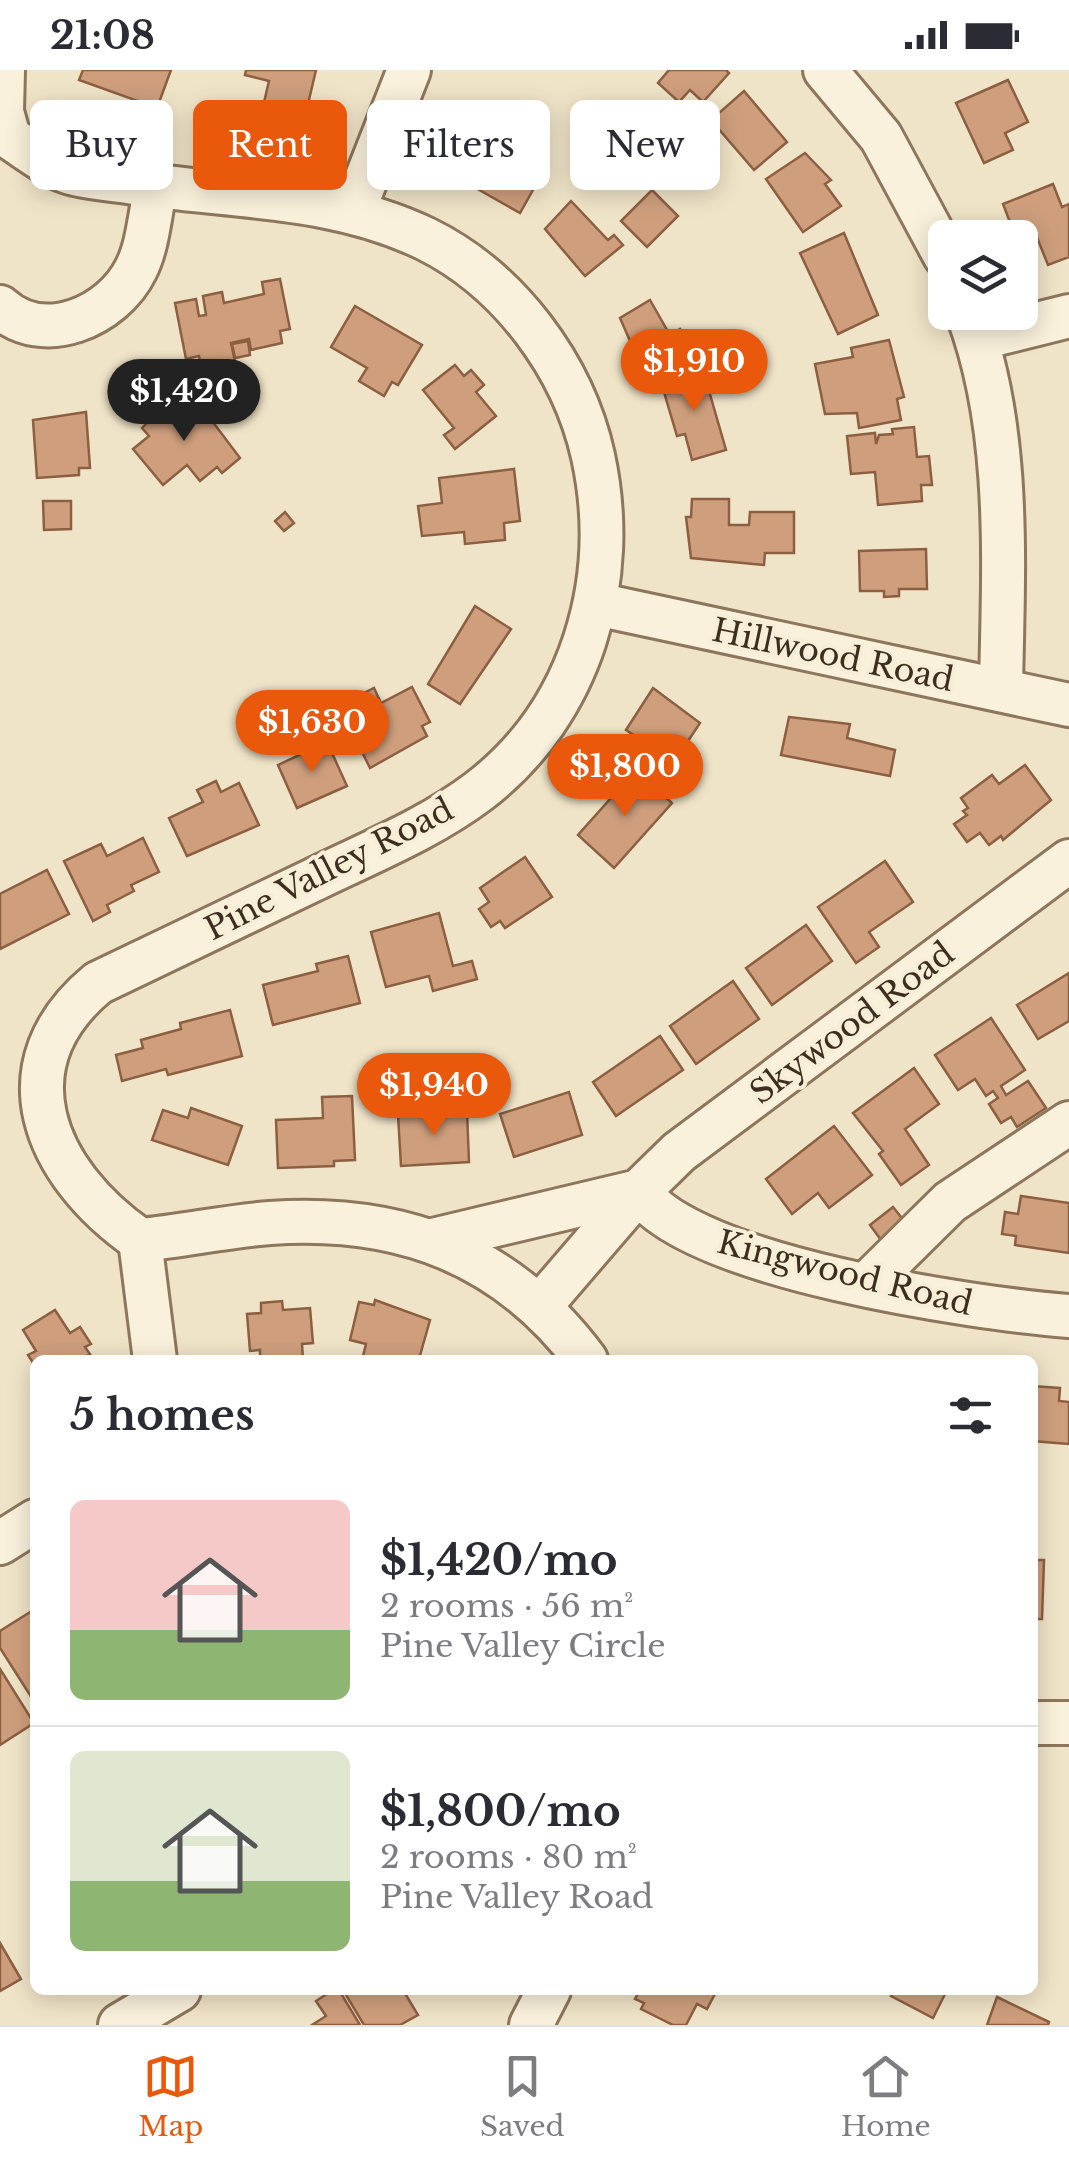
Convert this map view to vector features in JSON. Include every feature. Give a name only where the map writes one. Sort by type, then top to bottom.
[{"type":"street","name":"Pine Valley Road","points":[[3,70],[4,143],[30,155]]},
{"type":"street","points":[[354,210],[409,70]]},
{"type":"street","points":[[825,70],[881,137],[928,224]]},
{"type":"street","name":"Pine Valley Road","points":[[140,1240],[68,1184],[42,1148],[20,1084],[20,1046],[75,996],[425,826],[476,793],[506,767],[557,704],[576,667],[596,604],[603,531],[597,475],[580,414],[546,349],[505,298],[452,254],[354,210],[275,197],[173,188]]},
{"type":"street","points":[[0,307],[44,325],[68,325],[108,304],[138,266],[155,190]]},
{"type":"street","points":[[1038,319],[1069,316]]},
{"type":"street","points":[[973,330],[1002,511],[1001,690]]},
{"type":"street","name":"Hillwood Road","points":[[596,604],[1069,705]]},
{"type":"street","name":"Skywood Road","points":[[541,1306],[639,1190],[679,1152],[1069,861]]},
{"type":"street","points":[[866,1285],[950,1202],[1069,1123]]},
{"type":"street","name":"Skywood Road","points":[[434,1240],[639,1190]]},
{"type":"street","name":"Kingwood Road","points":[[639,1190],[658,1214],[700,1238],[916,1297],[1069,1316]]},
{"type":"street","points":[[153,1355],[140,1240],[270,1223],[333,1222],[434,1240],[495,1272],[541,1306],[582,1355]]},
{"type":"street","points":[[0,1543],[30,1524]]},
{"type":"street","points":[[1038,1723],[1069,1723]]},
{"type":"street","points":[[120,2025],[171,1995]]},
{"type":"street","points":[[532,2025],[547,1995]]},
{"type":"building","points":[[83,70],[171,70],[160,100],[135,100],[79,80]]},
{"type":"building","points":[[246,70],[316,70],[309,100],[265,100],[269,81],[245,75]]},
{"type":"building","points":[[669,70],[729,73],[705,100],[690,90],[677,100],[658,83]]},
{"type":"building","points":[[1008,80],[1028,122],[1005,133],[1013,150],[984,163],[956,103]]},
{"type":"building","points":[[744,91],[787,142],[754,170],[720,130],[720,112]]},
{"type":"building","points":[[805,153],[831,180],[825,184],[841,206],[803,232],[766,179]]},
{"type":"building","points":[[1053,184],[1062,207],[1069,204],[1069,257],[1048,265],[1038,240],[1038,220],[1009,220],[1003,204]]},
{"type":"building","points":[[479,190],[533,190],[520,213]]},
{"type":"building","points":[[652,190],[678,216],[647,247],[621,221]]},
{"type":"building","points":[[571,201],[608,240],[614,235],[623,245],[585,276],[545,229]]},
{"type":"building","points":[[844,233],[878,315],[838,334],[800,253]]},
{"type":"building","points":[[280,279],[290,329],[280,331],[282,343],[251,350],[249,339],[231,343],[236,366],[202,373],[199,356],[186,359],[175,303],[196,299],[199,316],[206,315],[203,296],[222,292],[224,303],[264,294],[262,282]]},
{"type":"building","points":[[650,300],[670,335],[680,329],[691,346],[644,373],[620,318]]},
{"type":"building","points":[[355,306],[422,345],[398,385],[392,382],[384,396],[359,381],[367,368],[331,347]]},
{"type":"building","points":[[889,340],[904,397],[897,399],[901,420],[859,428],[857,413],[825,414],[815,364],[853,357],[851,348]]},
{"type":"building","points":[[248,341],[250,355],[235,358],[232,344]]},
{"type":"building","points":[[455,365],[464,376],[471,370],[484,385],[476,392],[496,416],[455,449],[444,435],[454,428],[423,390]]},
{"type":"building","points":[[703,370],[726,450],[692,460],[685,434],[677,436],[661,382]]},
{"type":"building","points":[[197,401],[240,458],[222,473],[217,467],[200,481],[187,465],[163,485],[133,449],[149,436],[142,428],[162,407],[166,411],[173,405],[181,414]]},
{"type":"building","points":[[86,412],[90,468],[79,468],[79,475],[37,478],[33,420]]},
{"type":"building","points":[[914,427],[917,457],[929,456],[932,485],[921,485],[922,501],[878,505],[875,472],[851,474],[847,436],[875,433],[876,444],[879,435],[893,434],[892,429]]},
{"type":"building","points":[[514,469],[520,521],[504,523],[505,540],[465,544],[464,532],[422,536],[418,506],[442,503],[439,478]]},
{"type":"building","points":[[692,499],[729,499],[729,525],[749,525],[750,512],[794,512],[794,553],[765,553],[764,565],[691,558],[686,517],[691,517]]},
{"type":"building","points":[[43,501],[71,501],[71,529],[44,530]]},
{"type":"building","points":[[285,512],[294,523],[284,531],[275,521]]},
{"type":"building","points":[[926,549],[927,589],[899,589],[899,596],[884,597],[884,591],[860,591],[859,551]]},
{"type":"building","points":[[475,606],[511,629],[460,704],[428,684]]},
{"type":"building","points":[[412,687],[430,722],[422,726],[427,736],[370,768],[353,734],[367,728],[352,699],[374,688],[381,703]]},
{"type":"building","points":[[653,688],[700,723],[674,762],[626,730]]},
{"type":"building","points":[[789,717],[850,724],[847,738],[895,750],[890,776],[781,755]]},
{"type":"building","points":[[327,742],[347,786],[297,808],[278,765]]},
{"type":"building","points":[[1025,765],[1051,800],[1003,840],[1001,836],[989,845],[980,833],[967,842],[954,824],[967,815],[963,811],[968,808],[961,798],[992,775],[999,784]]},
{"type":"building","points":[[636,770],[672,803],[614,868],[578,835]]},
{"type":"building","points":[[216,781],[221,792],[239,783],[259,825],[187,856],[169,818],[203,802],[197,790]]},
{"type":"building","points":[[143,838],[159,872],[131,885],[134,891],[107,905],[110,912],[93,921],[64,861],[101,844],[107,856]]},
{"type":"building","points":[[525,857],[552,897],[505,928],[500,921],[491,927],[479,909],[489,902],[480,888]]},
{"type":"building","points":[[885,861],[913,902],[869,932],[879,947],[856,963],[818,907]]},
{"type":"building","points":[[47,870],[69,914],[0,949],[0,894]]},
{"type":"building","points":[[439,913],[453,966],[472,961],[477,979],[433,991],[429,976],[386,987],[371,932]]},
{"type":"building","points":[[806,925],[832,961],[772,1005],[746,968]]},
{"type":"building","points":[[348,956],[360,1003],[273,1025],[263,985],[318,971],[316,964]]},
{"type":"building","points":[[1069,973],[1069,1021],[1038,1039],[1017,1005]]},
{"type":"building","points":[[733,981],[759,1019],[696,1064],[670,1026]]},
{"type":"building","points":[[230,1010],[242,1056],[168,1075],[166,1069],[122,1081],[116,1055],[143,1048],[141,1040],[181,1029],[180,1023]]},
{"type":"building","points":[[991,1018],[1025,1070],[1001,1086],[1006,1095],[1028,1081],[1046,1108],[1017,1127],[1011,1117],[1001,1123],[989,1104],[998,1098],[993,1091],[986,1096],[975,1079],[958,1090],[935,1055]]},
{"type":"building","points":[[660,1036],[683,1070],[616,1116],[593,1082]]},
{"type":"building","points":[[914,1068],[939,1104],[905,1129],[929,1165],[901,1185],[879,1154],[883,1151],[853,1113]]},
{"type":"building","points":[[569,1092],[582,1135],[514,1157],[500,1114]]},
{"type":"building","points":[[352,1096],[355,1160],[334,1161],[334,1166],[278,1168],[276,1120],[323,1118],[322,1097]]},
{"type":"building","points":[[191,1108],[242,1126],[228,1165],[152,1140],[163,1110],[188,1118]]},
{"type":"building","points":[[467,1111],[469,1162],[401,1166],[398,1115]]},
{"type":"building","points":[[834,1126],[872,1175],[829,1208],[818,1193],[792,1214],[766,1179]]},
{"type":"building","points":[[1021,1196],[1069,1203],[1069,1253],[1015,1245],[1016,1236],[1002,1234],[1005,1212],[1018,1214]]},
{"type":"building","points":[[893,1207],[905,1222],[881,1240],[870,1225]]},
{"type":"building","points":[[375,1300],[430,1320],[420,1355],[363,1355],[366,1344],[350,1340],[359,1302],[374,1305]]},
{"type":"building","points":[[282,1301],[283,1310],[310,1308],[313,1343],[302,1344],[303,1355],[260,1355],[260,1350],[250,1351],[247,1314],[261,1313],[261,1303]]},
{"type":"building","points":[[55,1310],[70,1333],[80,1327],[91,1344],[85,1347],[90,1354],[30,1355],[30,1358],[28,1355],[36,1351],[23,1330]]},
{"type":"building","points":[[1038,1386],[1060,1388],[1059,1401],[1069,1402],[1069,1444],[1038,1441]]},
{"type":"building","points":[[1038,1560],[1044,1560],[1042,1619],[1038,1619]]},
{"type":"building","points":[[30,1612],[30,1695],[0,1648],[0,1631]]},
{"type":"building","points":[[0,1669],[30,1717],[30,1726],[0,1745]]},
{"type":"building","points":[[0,1943],[21,1979],[0,1991]]},
{"type":"building","points":[[325,1995],[342,1995],[360,2025],[312,2025],[326,2016],[316,2001]]},
{"type":"building","points":[[346,1995],[406,1995],[418,2015],[400,2025],[364,2025]]},
{"type":"building","points":[[637,1995],[714,1995],[707,2009],[697,2004],[686,2025],[673,2025],[641,2009],[644,2003],[635,1999]]},
{"type":"building","points":[[892,1995],[944,1995],[933,2018]]},
{"type":"building","points":[[997,1997],[1049,2022],[1048,2025],[987,2025]]}]
